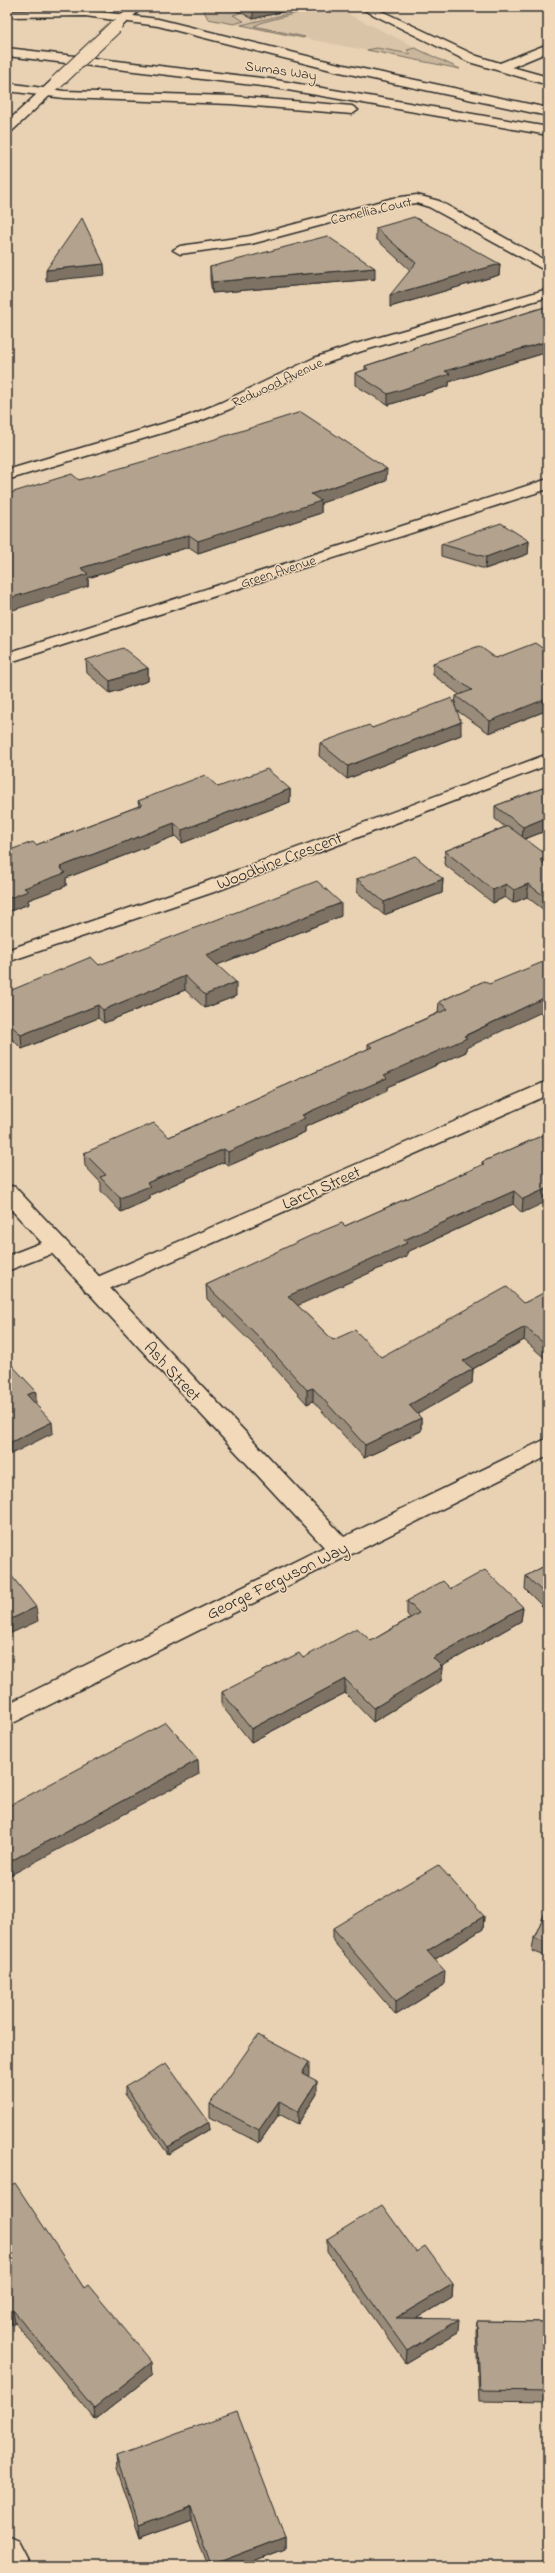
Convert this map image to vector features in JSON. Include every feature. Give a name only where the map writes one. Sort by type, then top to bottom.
[{"type":"main road","points":[[7,129],[137,7]]},
{"type":"main road","points":[[364,7],[451,50],[499,68],[548,81]]},
{"type":"main road","points":[[7,14],[85,14],[158,23],[335,67],[548,112]]},
{"type":"main road","name":"Sumas Way","points":[[7,42],[279,74],[548,119]]},
{"type":"main road","points":[[499,68],[548,48]]},
{"type":"main road","name":"Sumas Way","points":[[7,52],[270,83],[548,131]]},
{"type":"main road","points":[[7,87],[44,95],[81,98],[158,97],[341,108],[430,119],[548,140]]},
{"type":"main road","name":"Camellia Court","points":[[180,250],[251,240],[393,202],[417,199],[434,204],[548,268]]},
{"type":"main road","name":"Redwood Avenue","points":[[7,475],[190,420],[225,406],[319,361],[357,348],[548,293]]},
{"type":"main road","name":"Green Avenue","points":[[7,658],[548,484]]},
{"type":"main road","name":"Woodbine Crescent","points":[[7,956],[210,887],[548,759]]},
{"type":"main road","name":"Larch Street","points":[[94,1287],[548,1087]]},
{"type":"main road","name":"Ash Street","points":[[7,1192],[340,1549]]},
{"type":"main road","points":[[7,1264],[56,1244]]},
{"type":"main road","name":"George Ferguson Way","points":[[7,1716],[548,1446]]},
{"type":"main road","points":[[7,2552],[15,2566]]},
{"type":"shaded area","points":[[202,7],[334,7],[460,69],[208,19]]},
{"type":"shaded area","points":[[202,7],[228,7],[240,13],[233,15],[244,21],[234,24],[208,19]]},
{"type":"shaded area","points":[[320,7],[263,22],[254,26],[305,37],[303,38],[241,25]]},
{"type":"shaded area","points":[[377,48],[411,54],[407,50],[415,48],[460,69],[367,50]]},
{"type":"building","points":[[248,7],[263,7],[253,10]]},
{"type":"building","points":[[414,217],[500,264],[390,295],[416,263],[376,228]]},
{"type":"building","points":[[82,218],[104,264],[46,270]]},
{"type":"building","points":[[327,236],[375,268],[212,282],[210,267]]},
{"type":"building","points":[[548,306],[548,341],[445,371],[450,374],[388,394],[355,373],[368,369],[365,366],[415,350],[413,348]]},
{"type":"building","points":[[301,412],[387,469],[311,494],[321,501],[198,541],[189,535],[81,568],[88,574],[7,599],[7,494],[72,474],[79,480],[152,459]]},
{"type":"building","points":[[501,523],[529,541],[486,557],[441,544]]},
{"type":"building","points":[[535,643],[548,652],[548,691],[545,692],[548,695],[548,698],[490,721],[456,696],[472,690],[433,663],[479,646],[496,658]]},
{"type":"building","points":[[123,648],[148,668],[110,681],[86,660]]},
{"type":"building","points":[[452,698],[461,722],[348,766],[320,743],[369,725],[372,728]]},
{"type":"building","points":[[267,769],[290,789],[182,830],[174,823],[60,867],[65,873],[24,888],[28,891],[7,899],[7,851],[33,842],[36,845],[142,805],[138,801],[205,775],[218,787]]},
{"type":"building","points":[[548,786],[548,817],[523,827],[495,806]]},
{"type":"building","points":[[508,826],[548,856],[540,860],[548,867],[548,899],[528,884],[514,890],[506,884],[493,890],[445,851]]},
{"type":"building","points":[[415,856],[443,879],[384,902],[357,879]]},
{"type":"building","points":[[317,881],[341,903],[206,955],[236,982],[205,995],[185,976],[103,1010],[98,1005],[21,1035],[7,1021],[7,992],[91,957],[99,965]]},
{"type":"building","points":[[548,960],[548,996],[464,1036],[467,1038],[384,1075],[387,1078],[302,1115],[305,1118],[228,1152],[224,1149],[147,1183],[150,1186],[120,1198],[100,1177],[106,1175],[84,1153],[154,1123],[169,1137],[372,1047],[368,1044],[448,1009],[439,1002],[484,981],[489,984]]},
{"type":"building","points":[[548,1133],[548,1188],[523,1199],[514,1191],[404,1240],[407,1243],[288,1296],[333,1340],[355,1330],[381,1357],[507,1287],[524,1303],[547,1291],[548,1292],[548,1347],[525,1327],[463,1361],[473,1369],[409,1405],[421,1418],[365,1445],[313,1388],[307,1390],[257,1335],[206,1285],[310,1236],[342,1223],[345,1226],[484,1164],[482,1162]]},
{"type":"building","points":[[7,1360],[36,1391],[27,1395],[52,1422],[7,1444]]},
{"type":"building","points":[[548,1564],[548,1597],[526,1576]]},
{"type":"building","points":[[7,1570],[36,1607],[7,1621]]},
{"type":"building","points":[[485,1570],[523,1607],[433,1658],[442,1667],[374,1708],[345,1679],[251,1729],[222,1692],[299,1653],[303,1658],[357,1628],[371,1641],[419,1613],[407,1601],[443,1581],[451,1589]]},
{"type":"building","points":[[166,1722],[198,1760],[7,1863],[7,1807]]},
{"type":"building","points":[[438,1865],[484,1916],[427,1951],[445,1971],[396,2001],[333,1928]]},
{"type":"building","points":[[548,1906],[548,1943],[534,1938]]},
{"type":"building","points":[[258,2035],[309,2062],[302,2073],[317,2081],[298,2111],[279,2101],[259,2130],[210,2104]]},
{"type":"building","points":[[166,2063],[209,2122],[168,2147],[125,2087]]},
{"type":"building","points":[[15,2183],[84,2288],[88,2285],[152,2362],[94,2408],[13,2310],[10,2312],[7,2307],[7,2187]]},
{"type":"building","points":[[382,2205],[416,2252],[425,2246],[453,2284],[396,2318],[459,2319],[407,2351],[327,2239]]},
{"type":"building","points":[[477,2321],[548,2322],[548,2391],[480,2390]]},
{"type":"building","points":[[237,2412],[285,2537],[211,2565],[191,2507],[139,2526],[116,2456]]},
{"type":"building","points":[[548,2557],[548,2566],[536,2566]]},
{"type":"building","points":[[404,2560],[408,2566],[395,2566]]}]
